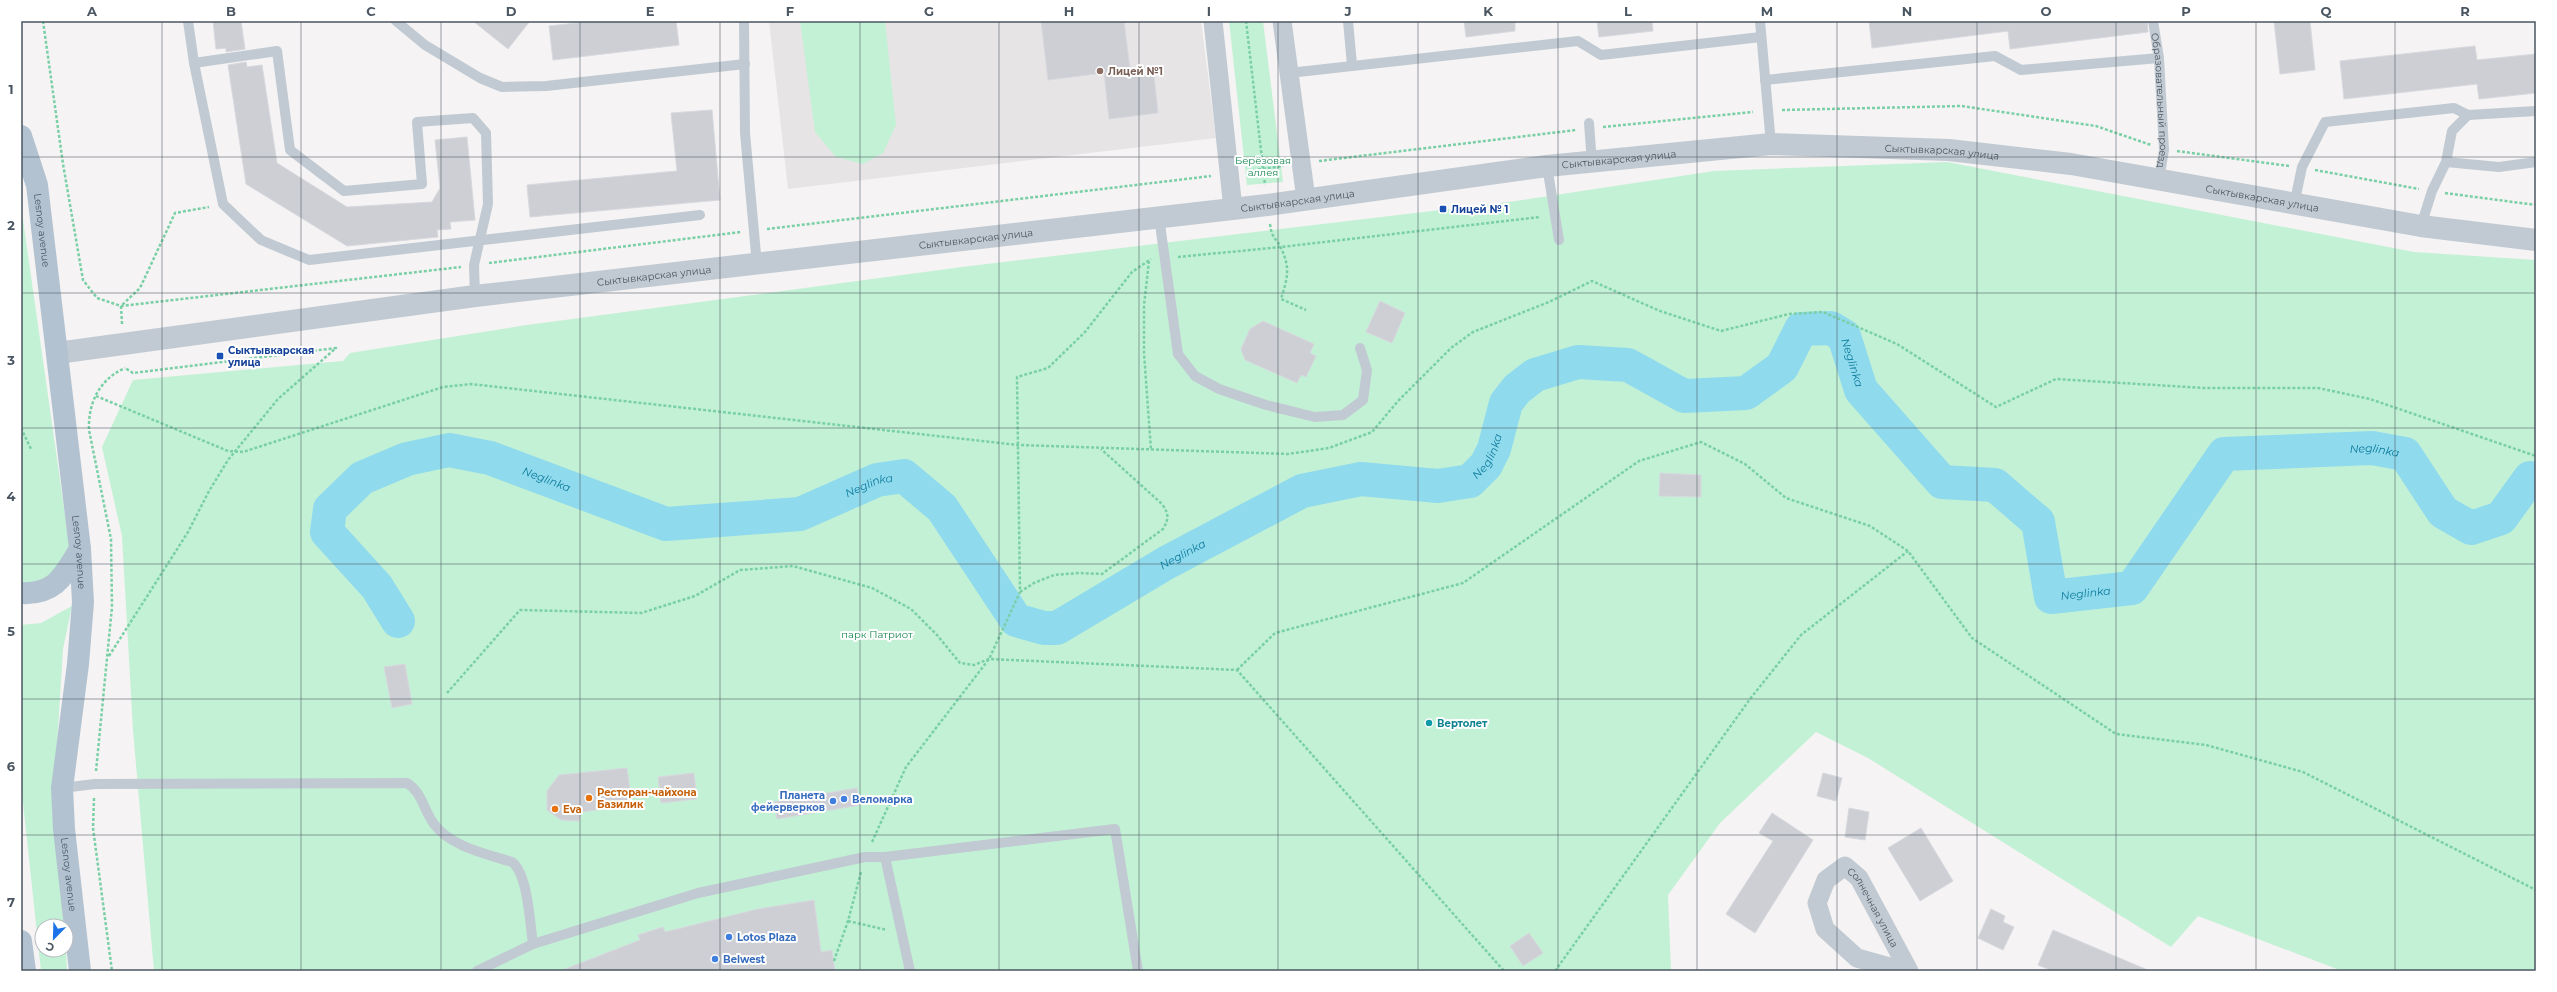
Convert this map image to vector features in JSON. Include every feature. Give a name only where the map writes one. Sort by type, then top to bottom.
[{"type":"main road","name":"Lesnoy avenue","points":[[21,136],[37,185],[80,549],[83,602],[78,664],[62,788],[64,836],[80,971]]},
{"type":"main road","points":[[21,593],[33,594],[50,589],[62,578],[80,549]]},
{"type":"main road","points":[[21,941],[25,971]]},
{"type":"street","points":[[1213,21],[1233,208]]},
{"type":"street","points":[[1282,21],[1306,199]]},
{"type":"street","name":"Сыктывкарская улица","points":[[57,353],[475,296],[757,265],[1267,205],[1547,166],[1771,144],[1949,150],[2071,164],[2294,205],[2421,226],[2536,240]]},
{"type":"street","name":"Солнечная улица","points":[[1904,971],[1857,958],[1825,929],[1817,903],[1826,880],[1845,866],[1859,878],[1909,971]]},
{"type":"lane","points":[[188,21],[194,63],[223,204],[261,240],[309,260],[479,242],[700,215]]},
{"type":"lane","points":[[396,21],[425,45],[480,78],[502,86],[546,86],[745,64]]},
{"type":"lane","points":[[744,21],[744,133],[757,265]]},
{"type":"lane","points":[[1348,21],[1352,65]]},
{"type":"lane","points":[[1760,21],[1771,144]]},
{"type":"lane","name":"Образовательный проезд","points":[[2153,21],[2159,58],[2164,150],[2159,180]]},
{"type":"lane","points":[[1289,73],[1578,41],[1601,55],[1761,37]]},
{"type":"lane","points":[[194,63],[277,51],[290,150],[344,190],[422,184],[417,122],[473,118],[486,133],[488,204],[474,265],[475,296]]},
{"type":"lane","points":[[1765,80],[1995,56],[2021,70],[2159,58]]},
{"type":"lane","points":[[2294,205],[2302,167],[2325,122],[2454,108],[2468,115],[2536,111]]},
{"type":"lane","points":[[2421,226],[2432,191],[2446,162],[2452,131],[2468,115]]},
{"type":"lane","points":[[1589,123],[1591,150]]},
{"type":"lane","points":[[2446,162],[2499,167],[2536,162]]},
{"type":"lane","points":[[1547,166],[1559,240]]},
{"type":"lane","points":[[1159,217],[1178,354],[1194,376],[1220,389],[1266,405],[1315,417],[1343,415],[1363,400],[1367,370],[1360,348]]},
{"type":"lane","points":[[62,788],[94,784],[407,783],[417,791],[426,812],[440,830],[473,850],[512,862],[517,866],[522,876],[533,944]]},
{"type":"lane","points":[[477,971],[533,944],[698,893],[865,857],[886,857],[1115,829],[1138,971]]},
{"type":"lane","points":[[886,857],[910,971]]},
{"type":"path","points":[[43,21],[63,164],[83,280]]},
{"type":"path","points":[[1246,21],[1271,236],[1281,247],[1289,273],[1281,299],[1306,310]]},
{"type":"path","points":[[121,306],[140,288],[176,214],[223,204]]},
{"type":"path","points":[[834,961],[848,921],[865,857],[906,767],[989,659],[1020,592],[1017,377],[1048,368],[1085,332],[1132,272],[1150,259],[1281,247],[1555,215]]},
{"type":"path","points":[[1150,259],[1144,305],[1144,353],[1151,450]]},
{"type":"path","points":[[96,396],[228,451],[243,452],[287,439],[443,387],[471,384],[1018,445],[1288,454],[1329,448],[1372,432],[1398,401],[1451,348],[1473,332],[1549,302],[1592,281],[1660,311],[1721,331],[1789,314],[1823,312],[1897,344],[1996,407],[2056,379],[2204,388],[2318,388],[2370,399],[2536,456]]},
{"type":"path","points":[[109,656],[188,532],[208,492],[235,451],[278,399],[336,348],[133,373],[125,368],[111,374],[100,387],[88,416],[89,430],[111,539],[112,607],[109,656],[94,784],[93,828],[112,971]]},
{"type":"path","points":[[21,428],[31,449]]},
{"type":"path","points":[[1237,670],[1275,633],[1463,583],[1639,461],[1701,442],[1745,464],[1786,498],[1870,526],[1908,551],[1972,638],[2116,734],[2206,745],[2303,772],[2536,890]]},
{"type":"path","points":[[1020,592],[1034,583],[1054,575],[1102,574],[1163,529],[1168,522],[1168,512],[1162,504],[1101,448]]},
{"type":"path","points":[[1555,971],[1750,699],[1801,635],[1908,551]]},
{"type":"path","points":[[447,693],[520,610],[641,613],[695,596],[740,570],[793,566],[872,588],[911,609],[960,663],[974,665],[989,659],[1237,670],[1504,971]]},
{"type":"shaded area","points":[[769,21],[1201,21],[1216,138],[788,189]]},
{"type":"green space","points":[[800,21],[885,21],[896,125],[883,153],[863,164],[836,157],[815,132]]},
{"type":"green space","name":"Берёзовая аллея","points":[[1229,21],[1263,21],[1283,182],[1247,185]]},
{"type":"green space","name":"парк Патриот","points":[[1947,162],[2414,252],[2536,260],[2536,971],[2342,971],[2198,916],[2171,947],[1868,758],[1816,732],[1720,823],[1668,895],[1671,971],[154,971],[133,730],[122,536],[102,447],[133,380],[343,361],[350,353],[527,325],[962,267],[1516,201],[1714,171]]},
{"type":"green space","points":[[21,206],[70,550],[55,580],[21,586]]},
{"type":"green space","points":[[72,606],[63,649],[54,794],[63,918],[35,918],[21,784],[21,625],[41,623]]},
{"type":"green space","points":[[40,958],[66,958],[67,971],[41,971]]},
{"type":"building","points":[[213,21],[241,21],[245,49],[226,52],[226,48],[216,49]]},
{"type":"building","points":[[473,21],[530,21],[508,49]]},
{"type":"building","points":[[595,21],[676,21],[679,45],[553,60],[549,26]]},
{"type":"building","name":"Лицей №1","points":[[1041,21],[1124,21],[1130,69],[1153,66],[1158,113],[1109,119],[1104,73],[1048,80]]},
{"type":"building","points":[[1464,21],[1515,21],[1515,31],[1466,37]]},
{"type":"building","points":[[1597,21],[1652,21],[1653,31],[1599,37]]},
{"type":"building","points":[[1869,21],[2147,21],[2148,32],[2010,49],[2008,31],[1872,48]]},
{"type":"building","points":[[2274,21],[2310,21],[2315,70],[2280,74]]},
{"type":"building","points":[[2475,46],[2477,60],[2536,54],[2536,93],[2479,99],[2477,84],[2344,99],[2340,61]]},
{"type":"building","points":[[246,62],[247,67],[262,65],[277,163],[347,207],[432,202],[440,188],[435,140],[467,137],[475,220],[450,222],[451,229],[437,230],[438,237],[347,246],[246,184],[228,65]]},
{"type":"building","points":[[712,110],[720,200],[530,217],[527,185],[677,171],[671,113]]},
{"type":"building","points":[[1380,301],[1405,313],[1392,343],[1366,332]]},
{"type":"building","points":[[1263,321],[1314,344],[1310,353],[1316,356],[1306,377],[1301,375],[1297,383],[1245,360],[1241,349],[1250,329]]},
{"type":"building","points":[[1660,473],[1701,475],[1701,497],[1659,496]]},
{"type":"building","points":[[405,664],[412,704],[392,708],[384,667]]},
{"type":"building","name":"Ресторан-чайхона Базилик","points":[[627,768],[632,805],[582,812],[579,821],[561,820],[547,810],[547,791],[559,775]]},
{"type":"building","points":[[694,773],[697,799],[661,803],[658,777]]},
{"type":"building","points":[[1823,773],[1842,778],[1836,801],[1817,796]]},
{"type":"building","points":[[857,788],[860,805],[777,819],[774,802]]},
{"type":"building","points":[[1849,808],[1869,812],[1865,840],[1845,837]]},
{"type":"building","points":[[1772,813],[1813,840],[1755,933],[1726,914],[1773,841],[1759,833]]},
{"type":"building","points":[[1921,828],[1953,881],[1920,901],[1888,848]]},
{"type":"building","name":"Lotos Plaza","points":[[814,900],[821,952],[832,950],[835,971],[560,971],[640,940],[638,935],[663,927],[665,932],[758,909]]},
{"type":"building","points":[[1991,909],[2005,916],[2003,922],[2014,927],[2003,950],[1978,938]]},
{"type":"building","points":[[2053,930],[2150,971],[2053,971],[2038,965]]},
{"type":"building","points":[[1529,933],[1543,953],[1523,966],[1510,946]]},
{"type":"waterway","name":"Neglinka","points":[[398,621],[377,587],[327,532],[330,509],[362,478],[407,459],[449,450],[490,458],[666,524],[800,514],[877,480],[904,476],[942,508],[1016,620],[1044,628],[1057,628],[1166,563],[1302,491],[1361,479],[1438,486],[1470,481],[1486,465],[1494,449],[1506,403],[1517,389],[1535,375],[1578,362],[1628,365],[1684,396],[1746,393],[1782,367],[1801,329],[1831,328],[1844,336],[1861,390],[1942,482],[1995,485],[2038,522],[2051,597],[2132,588],[2224,454],[2372,448],[2405,454],[2443,512],[2471,528],[2501,518],[2530,478],[2536,480]]},
{"type":"place","name":"Лицей №1","points":[[1100,71]]},
{"type":"place","name":"Лицей № 1","points":[[1443,209]]},
{"type":"place","name":"Сыктывкарская улица","points":[[220,356]]},
{"type":"place","name":"Вертолет","points":[[1429,723]]},
{"type":"place","name":"Ресторан-чайхона Базилик","points":[[589,798]]},
{"type":"place","name":"Веломарка","points":[[844,799]]},
{"type":"place","name":"Планета фейерверков","points":[[833,801]]},
{"type":"place","name":"Eva","points":[[555,809]]},
{"type":"place","name":"Lotos Plaza","points":[[729,937]]},
{"type":"place","name":"Belwest","points":[[715,959]]}]
